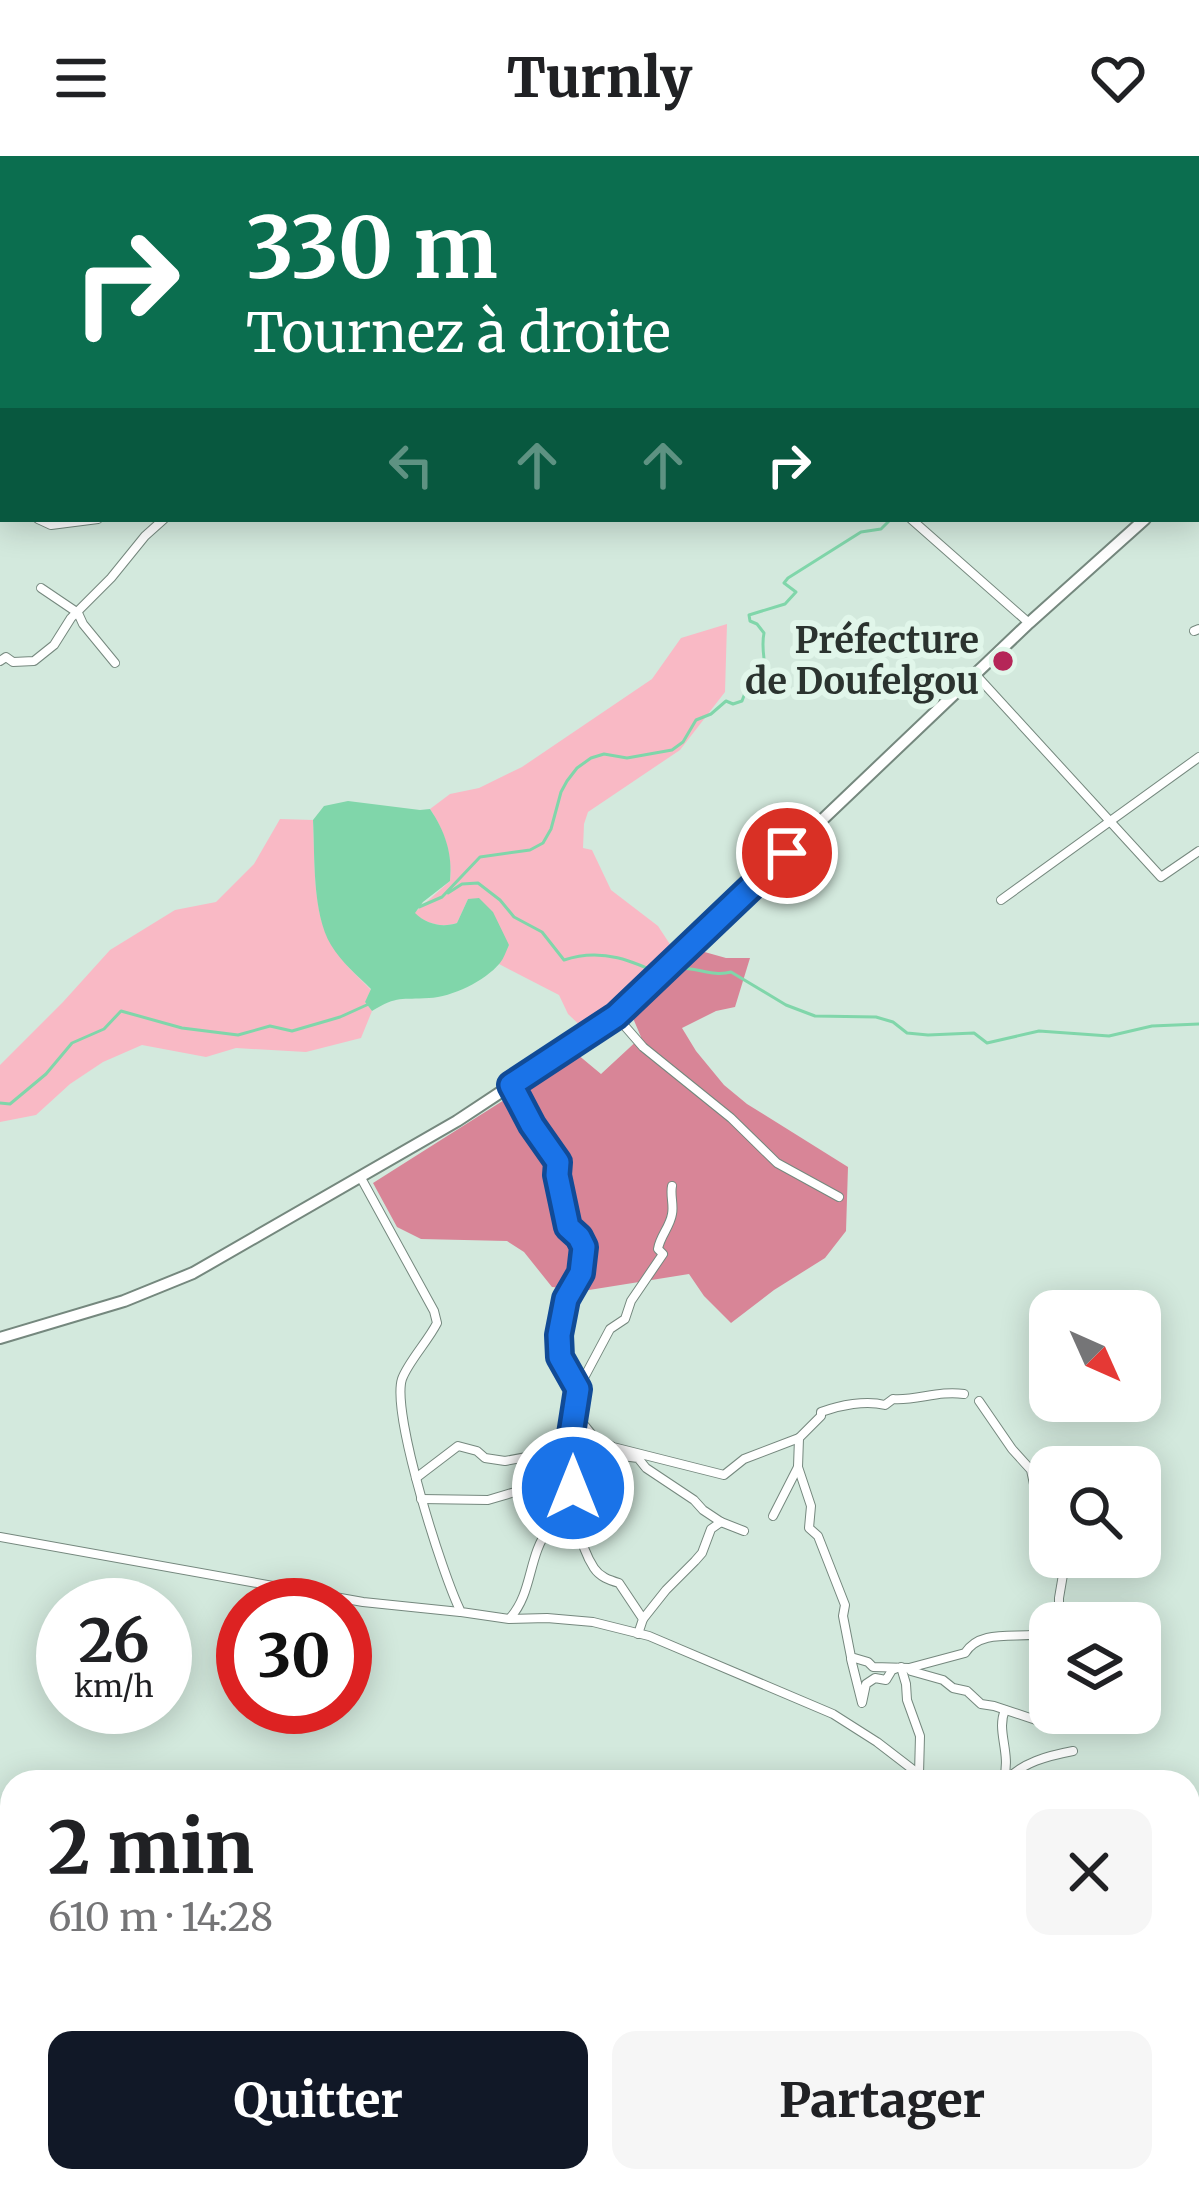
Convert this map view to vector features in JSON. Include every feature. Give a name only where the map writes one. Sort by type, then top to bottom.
[{"type":"main road","points":[[0,1338],[124,1301],[194,1273],[457,1121],[616,1016],[1141,522]]},
{"type":"street","points":[[44,522],[74,522]]},
{"type":"street","points":[[0,661],[6,657],[14,662],[34,661],[54,646],[71,618],[161,522]]},
{"type":"street","points":[[914,522],[1029,623]]},
{"type":"street","points":[[41,588],[78,613],[115,663]]},
{"type":"street","points":[[976,674],[1161,877],[1199,851]]},
{"type":"street","points":[[1001,899],[1199,757]]},
{"type":"street","points":[[616,1016],[644,1047],[731,1118],[777,1163],[839,1198]]},
{"type":"street","points":[[511,1085],[558,1162],[568,1227],[584,1247],[581,1273],[566,1299],[559,1335],[560,1357],[578,1389]]},
{"type":"street","points":[[361,1178],[434,1310],[436,1323],[402,1378],[400,1398],[421,1499],[461,1612]]},
{"type":"street","points":[[509,1619],[568,1490],[578,1389],[610,1329],[625,1319],[631,1301],[663,1254],[658,1249],[673,1211],[671,1186]]},
{"type":"street","points":[[576,1415],[593,1436],[613,1447],[724,1475],[744,1459],[799,1438],[821,1412],[837,1406],[871,1401],[885,1405],[893,1399],[924,1394],[964,1394]]},
{"type":"street","points":[[979,1401],[1029,1468]]},
{"type":"street","points":[[593,1436],[602,1466]]},
{"type":"street","points":[[799,1438],[798,1467],[812,1505],[809,1528],[818,1536],[845,1605],[843,1616],[862,1703],[866,1684],[874,1678],[886,1680],[892,1670],[965,1653],[980,1640],[1029,1637]]},
{"type":"street","points":[[416,1478],[458,1446],[505,1461],[543,1454],[556,1457]]},
{"type":"street","points":[[515,1492],[550,1460],[570,1450],[638,1459],[722,1522],[744,1531]]},
{"type":"street","points":[[421,1499],[488,1500],[515,1492],[568,1490],[591,1484],[611,1455]]},
{"type":"street","points":[[773,1516],[798,1467]]},
{"type":"street","points":[[568,1490],[592,1566],[603,1578],[619,1582],[643,1619]]},
{"type":"street","points":[[550,1528],[594,1492]]},
{"type":"street","points":[[638,1634],[665,1590],[702,1552],[711,1528],[722,1522]]},
{"type":"street","points":[[0,1537],[364,1602],[509,1619],[593,1622],[638,1634],[833,1714],[914,1770]]},
{"type":"street","points":[[851,1657],[873,1667],[905,1667],[967,1691],[981,1704],[1029,1718]]},
{"type":"street","points":[[905,1667],[907,1700],[920,1736],[919,1770]]},
{"type":"street","points":[[1005,1710],[1001,1718],[1007,1770]]},
{"type":"street","points":[[1017,1770],[1041,1757],[1073,1751]]},
{"type":"shaded area","points":[[727,624],[725,692],[680,750],[588,812],[583,848],[592,850],[611,890],[658,926],[677,955],[587,1032],[568,1014],[559,995],[499,964],[509,945],[468,899],[457,923],[434,924],[414,913],[450,881],[446,843],[430,809],[450,794],[479,788],[522,767],[652,679],[681,638]]},
{"type":"shaded area","points":[[348,801],[430,809],[447,843],[450,881],[415,913],[434,924],[457,923],[468,899],[479,898],[493,912],[509,945],[494,970],[448,995],[394,1000],[372,1011],[365,1002],[371,989],[331,945],[317,901],[313,820],[324,806]]},
{"type":"shaded area","points":[[280,819],[313,820],[321,918],[340,958],[371,990],[365,1002],[372,1011],[361,1038],[306,1052],[236,1048],[206,1057],[142,1045],[103,1062],[36,1115],[0,1122],[0,1065],[110,950],[175,910],[216,902],[254,864]]},
{"type":"shaded area","points":[[701,951],[750,958],[735,1007],[682,1028],[696,1051],[747,1104],[848,1167],[846,1231],[825,1258],[731,1323],[689,1274],[589,1290],[552,1287],[524,1252],[507,1241],[421,1239],[397,1227],[373,1183],[577,1054],[601,1074],[641,1037],[630,1011]]},
{"type":"waterway","points":[[419,907],[442,897],[480,857],[530,850],[543,843],[567,781],[591,758],[672,750],[696,720],[726,701],[742,701],[761,682],[765,669],[764,633],[749,615],[785,604],[796,592],[784,583],[788,578],[861,532],[881,529],[888,522]]},
{"type":"waterway","points":[[448,893],[462,884],[478,883],[514,917],[542,932],[564,960],[605,956],[668,978],[677,968],[731,972],[786,1005],[815,1016],[876,1017],[907,1033],[974,1033],[987,1043],[1039,1031],[1109,1036],[1152,1026],[1199,1024]]},
{"type":"waterway","points":[[0,1103],[10,1104],[46,1074],[72,1043],[104,1029],[121,1011],[182,1028],[238,1035],[270,1026],[292,1031],[371,1003]]},
{"type":"place","name":"Préfecture de Doufelgou","points":[[1003,661]]},
{"type":"route","points":[[573,1488],[569,1447],[578,1389],[560,1357],[559,1335],[566,1299],[581,1273],[584,1247],[568,1227],[558,1162],[511,1085],[616,1016],[787,853]]}]
